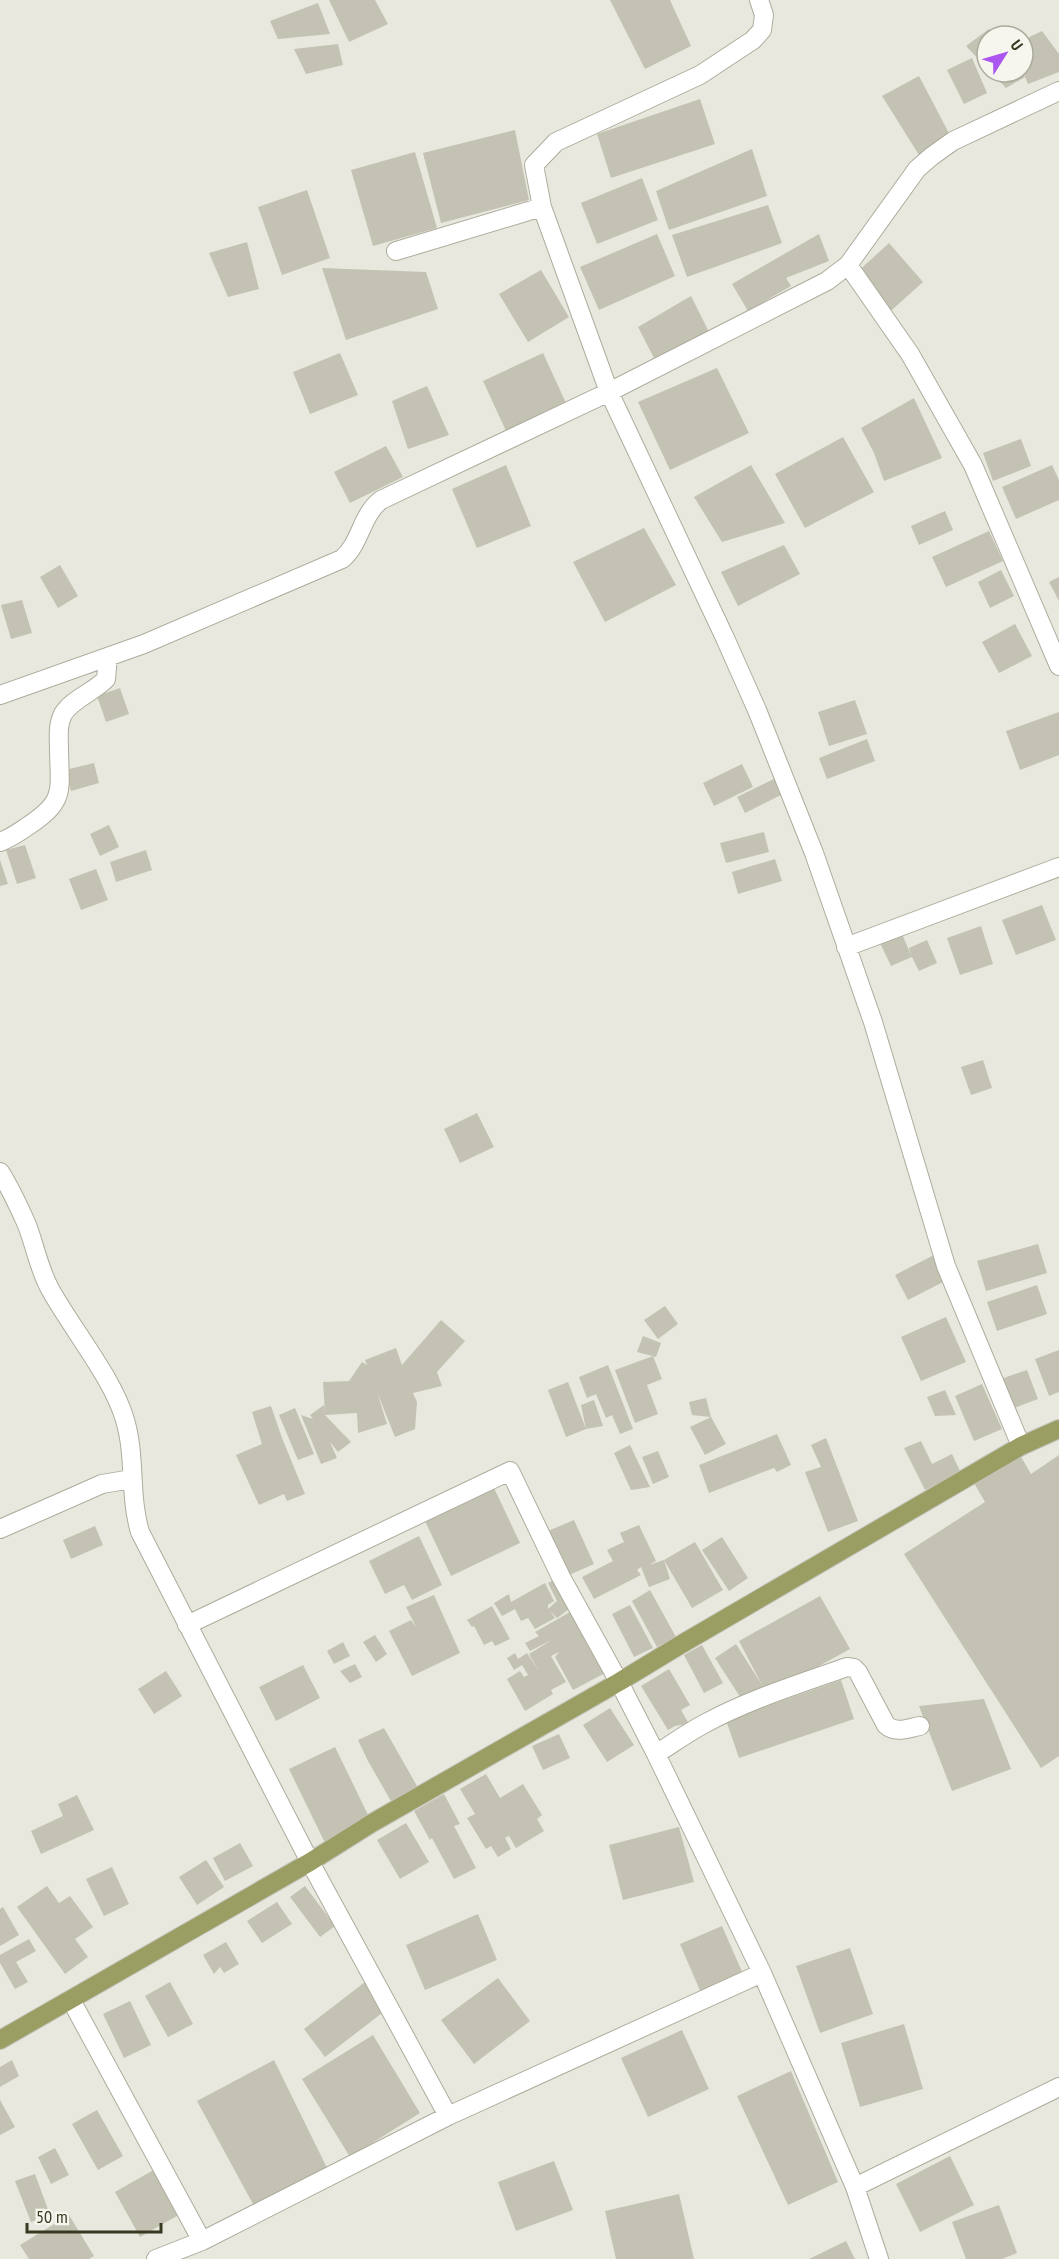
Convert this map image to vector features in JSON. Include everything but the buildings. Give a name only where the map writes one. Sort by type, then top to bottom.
[{"type":"main road","points":[[2,2035],[71,2000],[310,1862],[372,1823],[620,1682],[1021,1446],[1059,1429]]},
{"type":"street","points":[[759,0],[764,15],[762,30],[753,40],[700,75],[556,142],[534,165],[542,207],[609,392],[757,710],[814,854],[873,1022],[946,1266],[1021,1446]]},
{"type":"street","points":[[0,695],[144,644],[342,559],[354,547],[368,513],[381,500],[609,392],[827,281],[848,265],[917,169],[932,156],[953,141],[1059,91]]},
{"type":"street","points":[[396,251],[542,207]]},
{"type":"street","points":[[848,265],[910,354],[973,465],[1059,666]]},
{"type":"street","points":[[0,842],[12,837],[52,809],[60,786],[58,728],[71,705],[96,689],[106,679],[108,657]]},
{"type":"street","points":[[846,946],[1059,867]]},
{"type":"street","points":[[0,1172],[27,1226],[49,1288],[115,1394],[125,1418],[130,1439],[134,1513],[140,1532],[310,1862],[448,2116]]},
{"type":"street","points":[[187,1625],[510,1471],[561,1577],[620,1682],[762,1973],[855,2187],[879,2259]]},
{"type":"street","points":[[0,1529],[102,1484],[132,1479]]},
{"type":"street","points":[[656,1754],[705,1724],[738,1708],[847,1667],[854,1668],[858,1672],[890,1729],[895,1731],[920,1726]]},
{"type":"street","points":[[156,2259],[202,2241],[448,2116],[762,1973]]},
{"type":"street","points":[[71,2000],[202,2241]]},
{"type":"street","points":[[855,2187],[1059,2087]]}]
